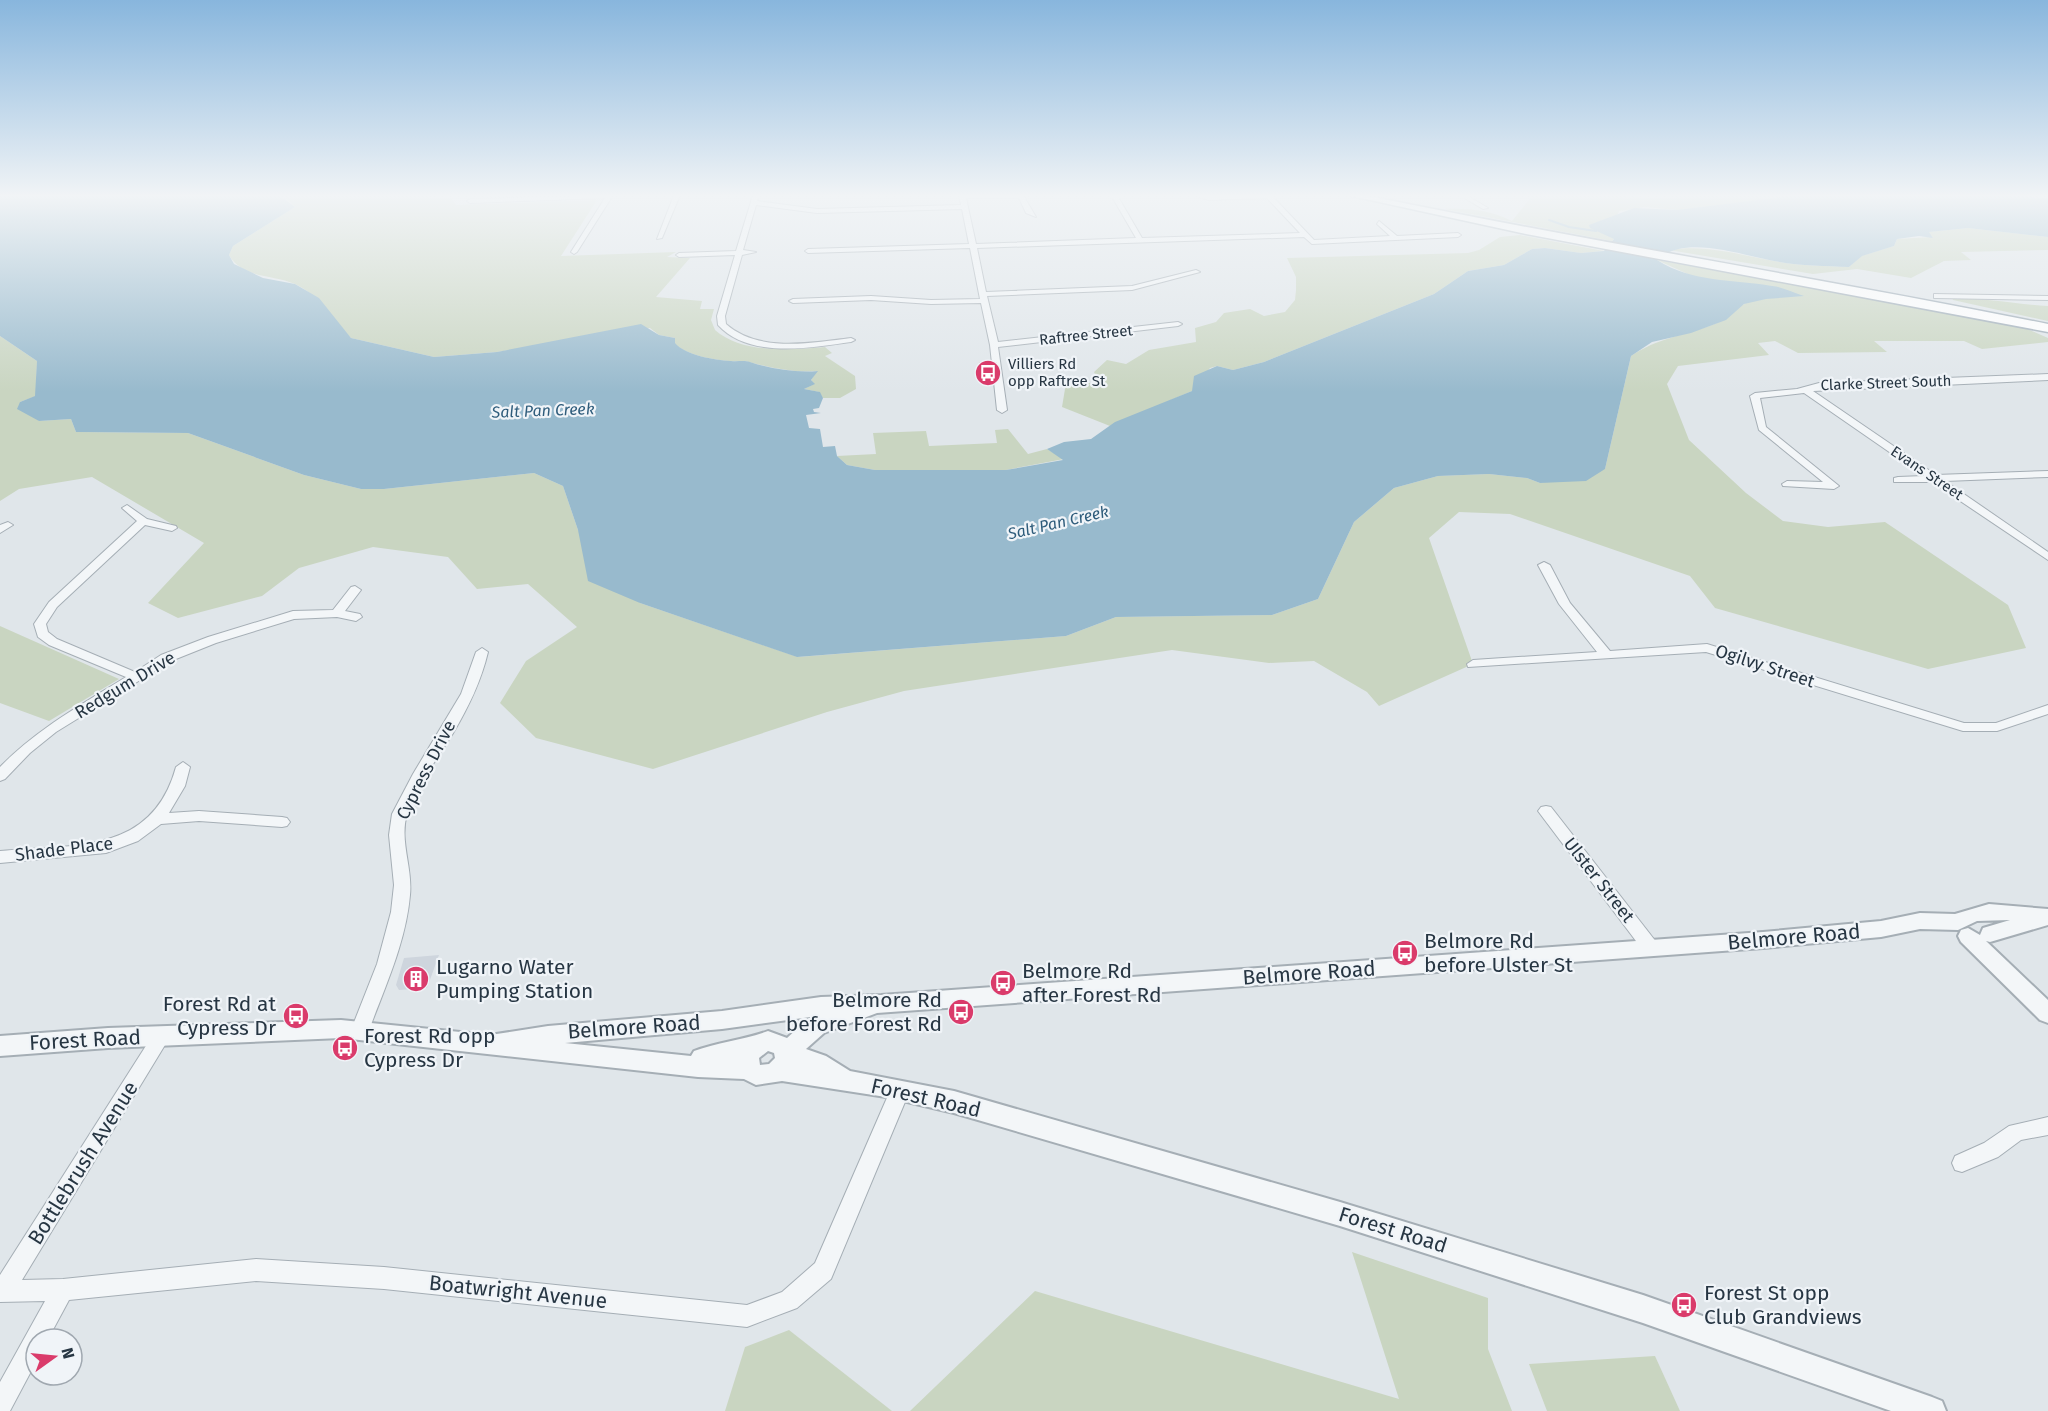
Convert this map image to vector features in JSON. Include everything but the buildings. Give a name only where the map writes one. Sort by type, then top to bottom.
[{"type":"main road","points":[[1704,261],[1800,277],[2048,326]]},
{"type":"street","points":[[738,261],[721,316],[722,325],[728,331],[745,340],[773,344],[851,340]]},
{"type":"street","points":[[975,261],[994,345],[1002,410]]},
{"type":"street","points":[[793,301],[864,298],[931,303],[983,297],[1132,288],[1196,272]]},
{"type":"street","points":[[1937,296],[2048,298]]},
{"type":"street","name":"Raftree Street","points":[[994,345],[1178,324]]},
{"type":"street","name":"Clarke Street South","points":[[1787,484],[1834,486],[1765,431],[1759,422],[1754,398],[1763,394],[1806,390],[1820,386],[2048,377]]},
{"type":"street","name":"Evans Street","points":[[1806,390],[2048,556]]},
{"type":"street","points":[[1898,480],[2048,474]]},
{"type":"street","points":[[127,508],[143,521],[172,528]]},
{"type":"street","points":[[134,676],[53,642],[42,634],[40,624],[46,612],[143,521]]},
{"type":"street","points":[[1544,565],[1560,596],[1606,654]]},
{"type":"street","points":[[337,613],[355,590]]},
{"type":"street","name":"Redgum Drive","points":[[0,776],[25,750],[51,729],[166,658],[222,637],[293,615],[337,613],[357,616]]},
{"type":"street","name":"Ogilvy Street","points":[[1473,664],[1707,648],[1963,727],[1997,727],[2048,709]]},
{"type":"street","name":"Cypress Drive","points":[[360,1030],[400,907],[403,882],[396,848],[399,816],[474,680],[482,652]]},
{"type":"street","name":"Shade Place","points":[[0,857],[106,847],[133,837],[157,819],[178,786],[183,767]]},
{"type":"street","name":"Ulster Street","points":[[1546,811],[1651,948]]},
{"type":"street","points":[[157,819],[199,816],[282,822]]},
{"type":"street","name":"Belmore Road","points":[[1971,930],[1987,913],[2048,917]]},
{"type":"street","name":"Belmore Road","points":[[490,1045],[538,1035],[778,1014],[839,1003],[881,1004],[1881,929],[1903,933],[1971,930],[2048,917]]},
{"type":"street","points":[[1971,930],[2048,1014]]},
{"type":"street","name":"Belmore Road","points":[[785,1059],[816,1026],[881,1004]]},
{"type":"street","points":[[754,1053],[774,1028],[778,1014]]},
{"type":"street","name":"Forest Road","points":[[0,1046],[162,1035],[360,1030],[698,1067],[754,1053]]},
{"type":"street","name":"Bottlebrush Avenue","points":[[1,1291],[162,1035]]},
{"type":"street","points":[[780,1043],[785,1059],[762,1076],[754,1053],[780,1043]]},
{"type":"street","name":"Forest Road","points":[[785,1059],[845,1080],[900,1090],[1069,1134],[1472,1254],[1732,1339],[1932,1411]]},
{"type":"street","name":"Boatwright Avenue","points":[[1,1291],[63,1290],[256,1270],[384,1278],[747,1316],[789,1300],[824,1271],[900,1090]]},
{"type":"street","points":[[1962,1163],[1991,1150],[2016,1132],[2048,1126]]},
{"type":"street","points":[[43,1327],[63,1290]]},
{"type":"street","points":[[0,1405],[24,1361]]},
{"type":"shaded area","points":[[439,955],[427,988],[399,990],[396,985],[404,958]]},
{"type":"green space","points":[[233,261],[688,261],[656,297],[702,301],[700,309],[714,309],[711,320],[715,330],[739,343],[767,349],[825,347],[832,353],[825,356],[855,376],[856,389],[840,398],[823,398],[819,392],[804,389],[814,384],[811,380],[817,371],[791,371],[747,361],[700,356],[679,347],[674,343],[675,338],[659,335],[650,328],[497,352],[434,357],[351,338],[319,301],[304,289],[286,281],[250,272]]},
{"type":"green space","points":[[1288,261],[1511,261],[1504,265],[1468,271],[1434,294],[1264,362],[1233,370],[1217,366],[1210,368],[1192,391],[1110,426],[1062,407],[1066,383],[1092,383],[1097,378],[1094,372],[1107,360],[1126,364],[1149,350],[1196,342],[1195,328],[1216,322],[1224,313],[1250,309],[1264,316],[1285,312],[1295,300],[1296,277]]},
{"type":"green space","points":[[1659,261],[2018,325],[2048,338],[2048,342],[1982,349],[1964,341],[1874,341],[1887,352],[1798,353],[1775,341],[1758,343],[1769,355],[1678,366],[1667,384],[1689,440],[1746,493],[1783,521],[1828,527],[1885,522],[2008,605],[2026,648],[1928,669],[1715,608],[1690,576],[1510,514],[1459,512],[1429,538],[1473,664],[1379,706],[1367,692],[1314,661],[1269,663],[1172,650],[904,691],[827,712],[653,769],[536,738],[500,703],[526,661],[577,627],[528,584],[477,589],[448,557],[373,547],[299,568],[262,596],[178,618],[148,603],[204,543],[92,477],[19,489],[0,501],[0,336],[37,361],[36,396],[20,402],[39,421],[71,419],[76,432],[188,433],[304,475],[361,489],[384,489],[534,473],[563,486],[578,530],[640,603],[798,657],[1066,636],[1116,617],[1272,615],[1318,599],[1354,522],[1394,488],[1438,476],[1489,474],[1527,478],[1540,483],[1605,469],[1631,356],[1661,341],[1718,323],[1746,303],[1766,298],[1801,296],[1692,276]]},
{"type":"green space","points":[[1734,261],[1773,261],[1812,266],[1849,267],[1856,261],[1948,261],[1911,278],[1857,269],[1813,274]]},
{"type":"green space","points":[[1952,298],[2048,306],[2048,321],[1953,300]]},
{"type":"green space","points":[[1008,429],[1028,454],[1047,449],[1064,459],[1006,470],[875,470],[847,465],[837,456],[876,454],[873,433],[926,431],[929,446],[997,443],[995,430]]},
{"type":"green space","points":[[0,626],[119,679],[49,721],[0,703]]},
{"type":"green space","points":[[1352,1252],[1488,1298],[1488,1349],[1512,1411],[910,1411],[1035,1291],[1399,1399]]},
{"type":"green space","points":[[789,1330],[892,1411],[725,1411],[745,1347]]},
{"type":"green space","points":[[1655,1356],[1680,1411],[1547,1411],[1529,1364]]},
{"type":"water","name":"Salt Pan Creek","points":[[0,261],[232,261],[234,264],[263,278],[295,284],[319,298],[351,338],[434,357],[497,352],[641,324],[659,335],[675,338],[675,343],[680,347],[700,356],[748,361],[784,370],[818,371],[811,380],[815,384],[804,389],[820,392],[823,398],[819,408],[813,409],[814,412],[821,413],[806,415],[809,428],[820,429],[823,447],[835,446],[837,456],[847,465],[875,470],[1006,470],[1063,460],[1047,449],[1064,442],[1091,439],[1115,422],[1192,391],[1194,376],[1217,366],[1233,370],[1264,362],[1434,294],[1468,271],[1504,265],[1511,261],[1659,261],[1685,273],[1776,287],[1804,296],[1766,299],[1744,304],[1726,320],[1691,333],[1652,342],[1631,356],[1605,469],[1586,481],[1540,483],[1527,478],[1489,474],[1438,476],[1394,488],[1354,522],[1318,599],[1272,615],[1116,617],[1066,636],[797,657],[640,603],[588,581],[578,530],[563,486],[534,473],[384,489],[361,489],[304,475],[188,433],[76,432],[71,419],[39,421],[17,409],[20,402],[35,396],[37,361],[0,336]]},
{"type":"water","points":[[1773,261],[1856,261],[1849,267]]},
{"type":"place","name":"Villiers Rd opp Raftree St","points":[[988,373]]},
{"type":"place","name":"Belmore Rd before Ulster St","points":[[1405,953]]},
{"type":"place","name":"Lugarno Water Pumping Station","points":[[416,979]]},
{"type":"place","name":"Belmore Rd after Forest Rd","points":[[1003,983]]},
{"type":"place","name":"Belmore Rd before Forest Rd","points":[[961,1012]]},
{"type":"place","name":"Forest Rd at Cypress Dr","points":[[296,1016]]},
{"type":"place","name":"Forest Rd opp Cypress Dr","points":[[345,1048]]},
{"type":"place","name":"Forest St opp Club Grandviews","points":[[1684,1305]]}]
